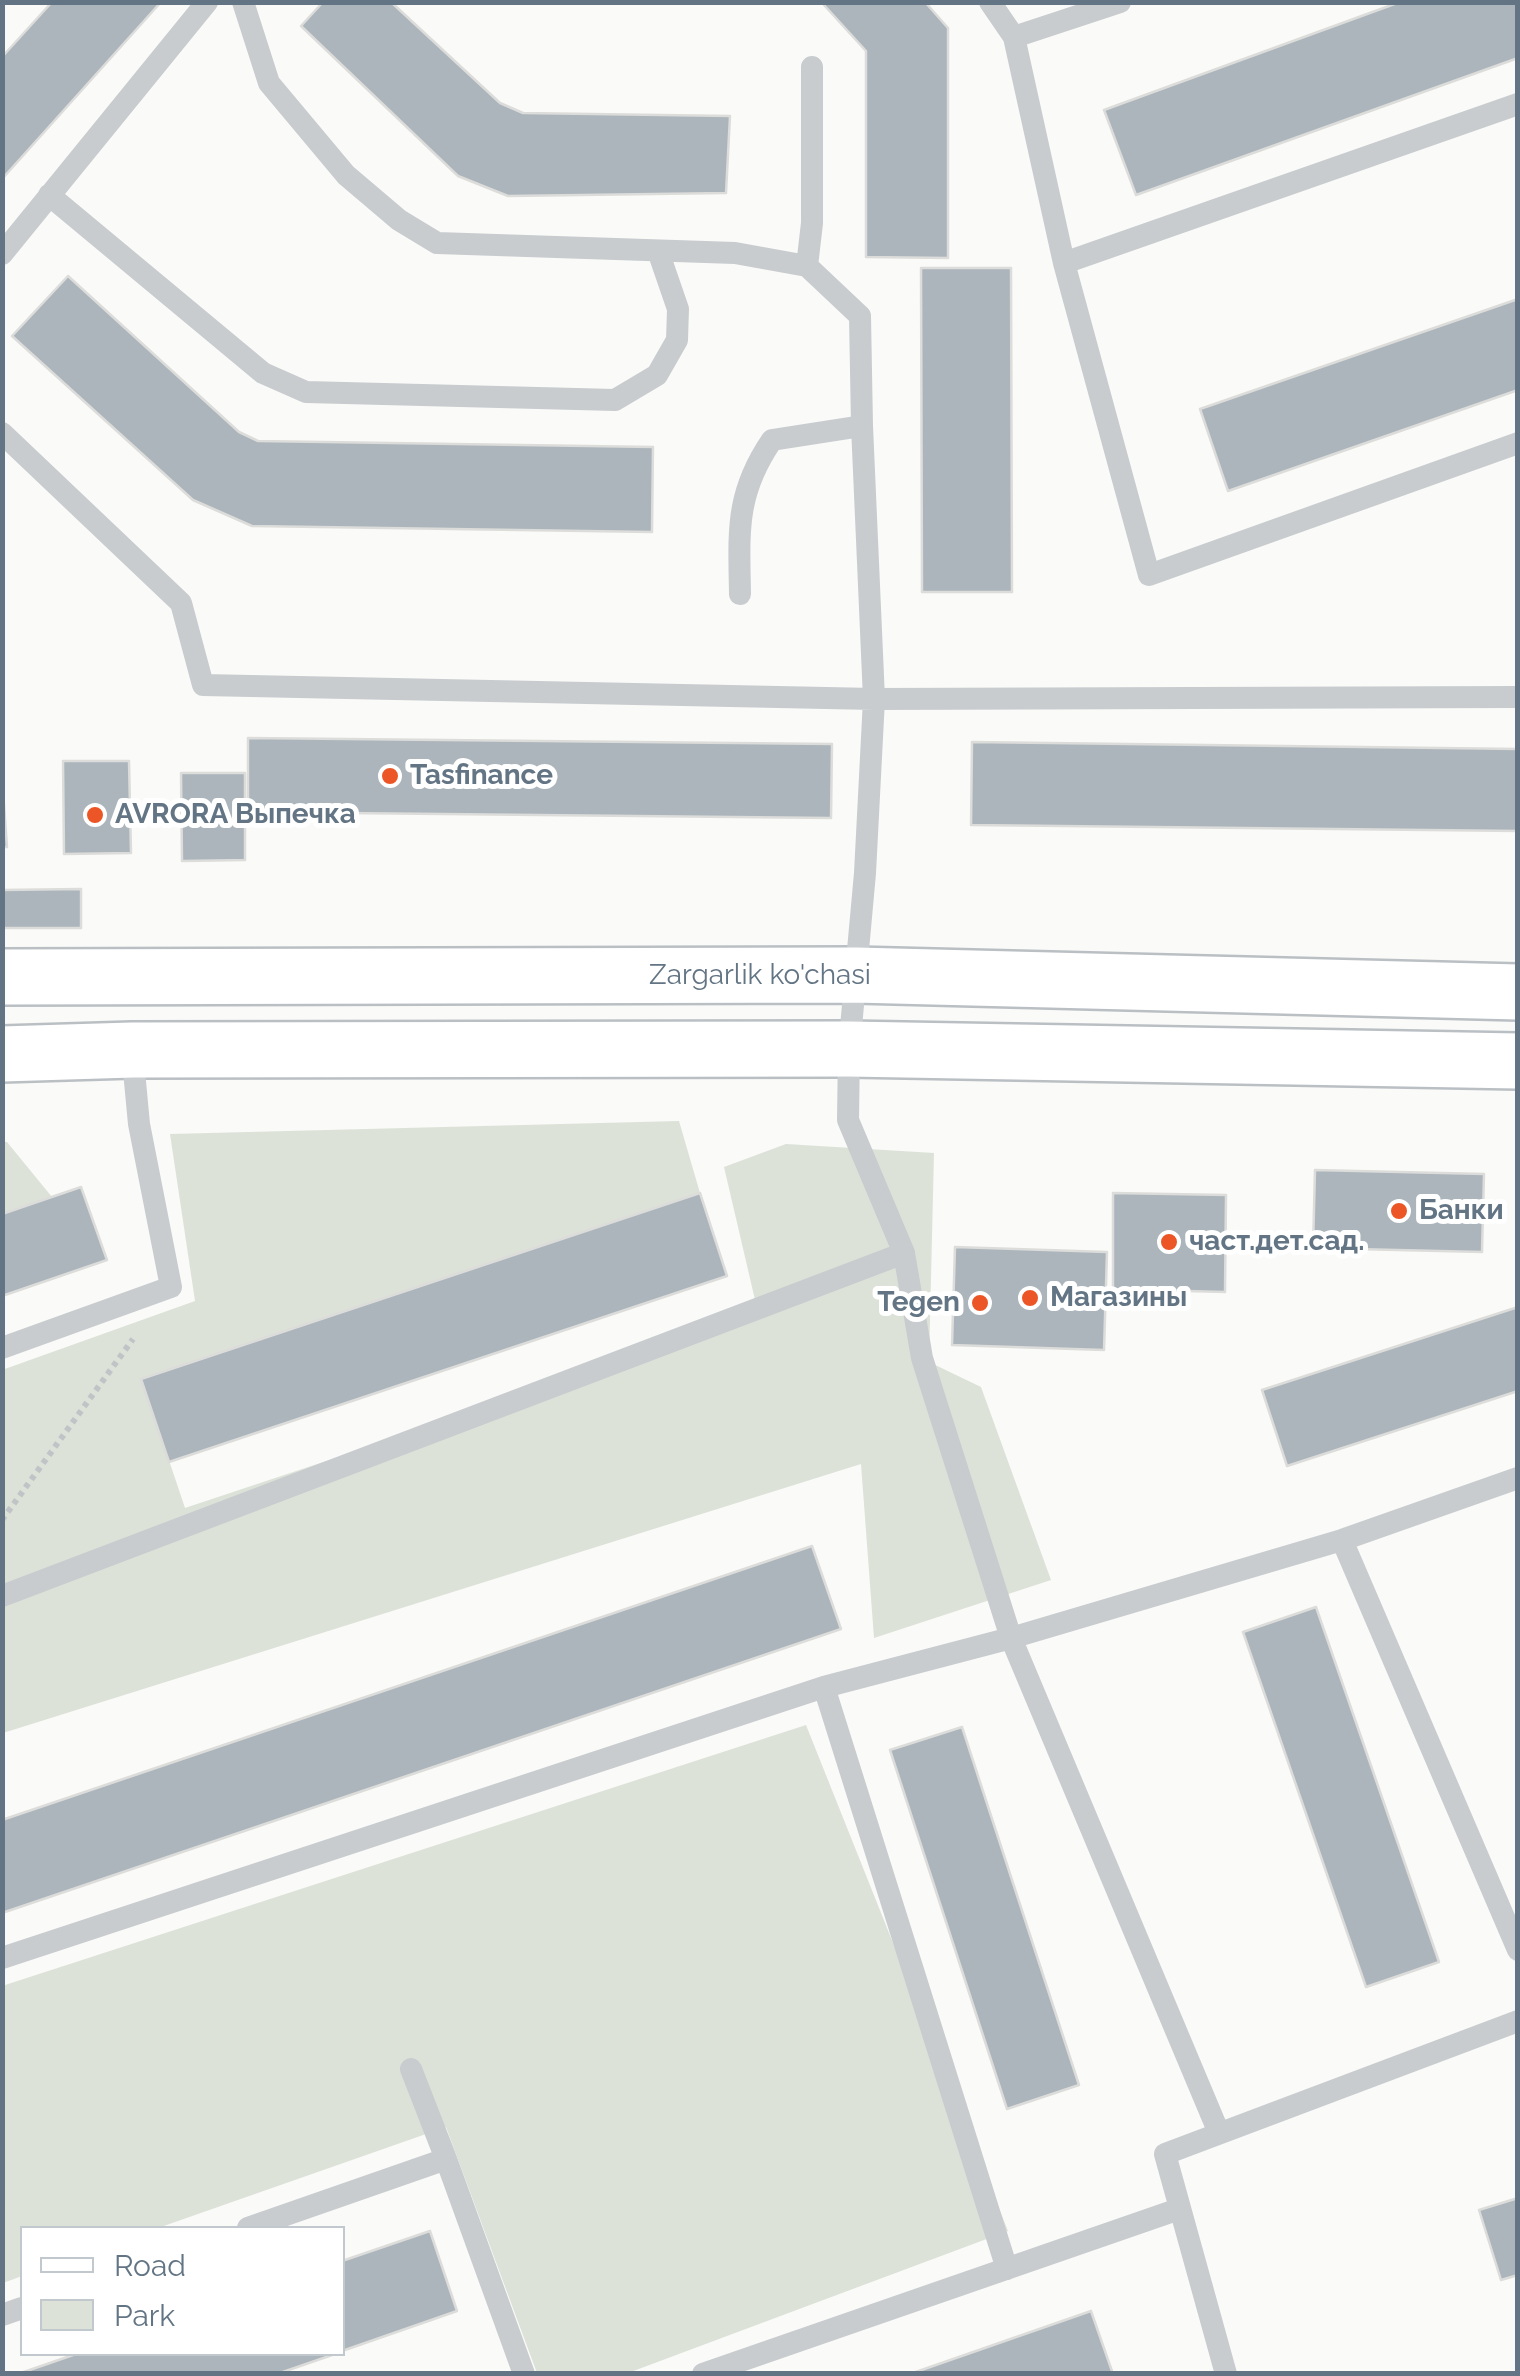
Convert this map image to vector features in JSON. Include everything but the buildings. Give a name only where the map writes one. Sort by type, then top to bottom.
[{"type":"main road","name":"Zargarlik ko'chasi","points":[[2,977],[856,975],[1518,992]]},
{"type":"main road","points":[[2,1054],[132,1050],[849,1050],[1518,1060]]},
{"type":"lane","points":[[2,254],[207,2]]},
{"type":"lane","points":[[244,2],[269,83],[346,175],[437,243],[736,253],[806,266],[860,316],[874,699],[865,873],[849,1050],[848,1120],[904,1253],[922,1358],[1011,1638],[1219,2133]]},
{"type":"lane","points":[[990,2],[1014,37],[1064,262],[1149,575],[1518,443]]},
{"type":"lane","points":[[1014,37],[1120,2]]},
{"type":"lane","points":[[806,266],[812,223],[812,67]]},
{"type":"lane","points":[[1064,262],[1518,104]]},
{"type":"lane","points":[[48,195],[263,373],[306,392],[615,400],[656,375],[678,340],[678,308],[658,250]]},
{"type":"lane","points":[[740,594],[739,516],[753,468],[772,440],[862,426]]},
{"type":"lane","points":[[2,433],[182,602],[204,685],[874,699],[1518,698]]},
{"type":"lane","points":[[2,1348],[171,1287],[139,1124],[132,1050]]},
{"type":"lane","points":[[2,1596],[904,1253]]},
{"type":"lane","points":[[2,1958],[824,1687],[1011,1638],[1342,1540],[1518,1478]]},
{"type":"lane","points":[[1342,1540],[1518,1950]]},
{"type":"lane","points":[[824,1687],[1008,2269]]},
{"type":"lane","points":[[1226,2374],[1164,2154],[1518,2021]]},
{"type":"lane","points":[[411,2068],[524,2374]]},
{"type":"lane","points":[[254,2226],[446,2158]]},
{"type":"lane","points":[[703,2374],[1179,2209]]},
{"type":"path","points":[[2,1520],[171,1287]]},
{"type":"green space","points":[[679,1121],[700,1193],[142,1380],[185,1508],[759,1317],[724,1167],[786,1144],[934,1153],[929,1362],[981,1387],[1051,1580],[874,1638],[861,1464],[3,1733],[2,1370],[195,1301],[170,1134]]},
{"type":"green space","points":[[2,1142],[7,1142],[52,1197],[3,1214]]},
{"type":"green space","points":[[806,1725],[1008,2231],[628,2373],[537,2373],[446,2127],[164,2226],[20,2226],[20,2277],[3,2283],[2,1986]]},
{"type":"place","name":"Tasfinance","points":[[390,776]]},
{"type":"place","name":"AVRORA Выпечка","points":[[95,815]]},
{"type":"place","name":"Банки","points":[[1399,1211]]},
{"type":"place","name":"част.дет.сад.","points":[[1169,1242]]},
{"type":"place","name":"Магазины","points":[[1030,1298]]},
{"type":"place","name":"Tegen","points":[[980,1303]]}]
